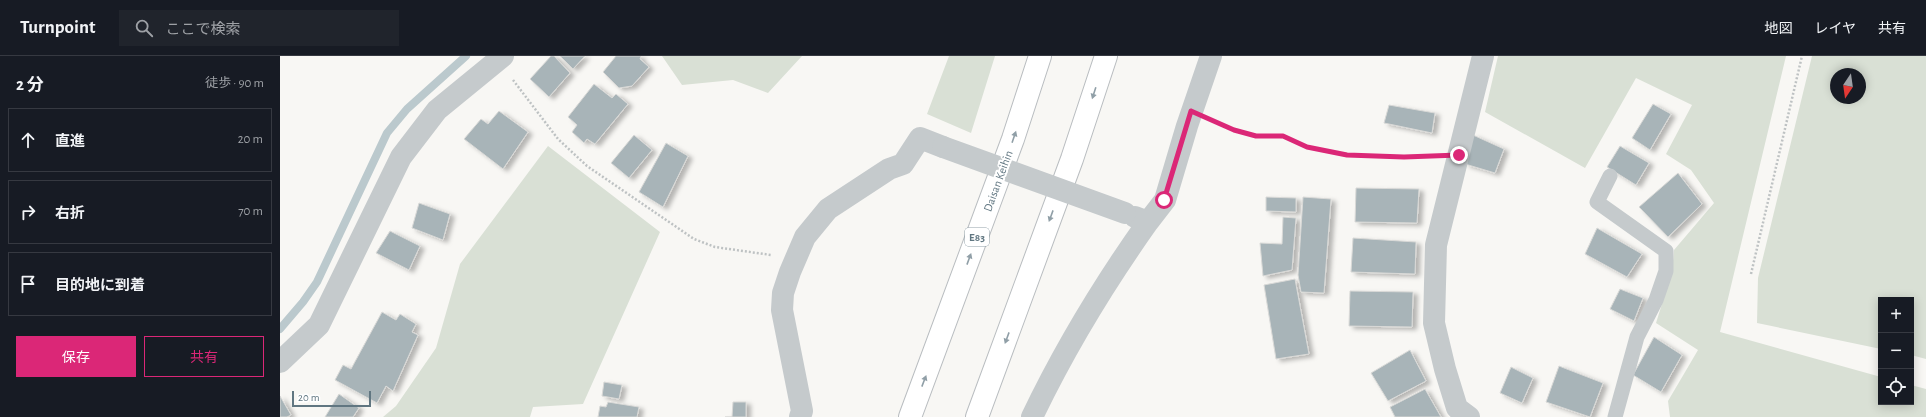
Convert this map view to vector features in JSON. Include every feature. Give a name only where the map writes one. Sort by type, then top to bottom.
[{"type":"highway","name":"Daisan Keihin","points":[[910,417],[1013,139],[1040,56]]},
{"type":"highway","points":[[977,417],[1072,159],[1106,56]]},
{"type":"street","points":[[1032,417],[1054,371],[1084,319],[1116,268],[1164,200],[1191,111],[1211,56]]},
{"type":"street","points":[[1469,417],[1457,408],[1444,369],[1434,324],[1436,245],[1483,56]]},
{"type":"street","points":[[280,362],[319,325],[401,157],[437,110],[502,57]]},
{"type":"street","points":[[800,417],[802,411],[782,310],[783,293],[794,262],[805,238],[828,209],[889,169],[903,164],[920,138],[1148,222]]},
{"type":"lane","points":[[1610,176],[1597,202],[1666,251],[1666,271],[1656,300],[1637,337],[1615,417]]},
{"type":"path","points":[[1751,274],[1802,56]]},
{"type":"path","points":[[502,57],[517,88],[558,139],[587,166],[694,239],[715,247],[764,253],[794,262]]},
{"type":"path","points":[[1191,111],[1234,130],[1256,136],[1283,136],[1307,147],[1347,155],[1404,157],[1459,155]]},
{"type":"shaded area","points":[[662,56],[802,56],[768,93],[733,80],[682,85]]},
{"type":"shaded area","points":[[949,56],[995,56],[971,133],[927,114]]},
{"type":"shaded area","points":[[1498,56],[1786,56],[1720,332],[1878,376],[1878,405],[1914,405],[1914,386],[1926,389],[1926,417],[1670,417],[1668,401],[1698,350],[1656,323],[1672,272],[1674,250],[1714,203],[1691,170],[1666,154],[1692,105],[1636,78],[1585,168],[1485,112]]},
{"type":"shaded area","points":[[1812,56],[1926,56],[1926,359],[1914,356],[1914,297],[1878,297],[1878,348],[1757,323],[1758,278]]},
{"type":"shaded area","points":[[548,146],[660,232],[583,404],[533,407],[530,417],[383,417],[396,406],[436,348],[460,264]]},
{"type":"building","points":[[551,56],[554,56],[570,73],[549,97],[530,79]]},
{"type":"building","points":[[560,56],[585,56],[573,69]]},
{"type":"building","points":[[616,56],[641,56],[640,59],[649,67],[632,86],[619,88],[603,72]]},
{"type":"building","points":[[594,84],[612,98],[616,94],[628,104],[595,144],[587,139],[584,143],[572,132],[577,125],[568,117]]},
{"type":"building","points":[[1653,104],[1671,114],[1650,150],[1632,138]]},
{"type":"building","points":[[1389,105],[1435,113],[1432,133],[1384,123]]},
{"type":"building","points":[[499,111],[528,132],[503,169],[464,139],[481,119],[488,124]]},
{"type":"building","points":[[634,135],[652,150],[629,178],[611,163]]},
{"type":"building","points":[[1473,135],[1504,149],[1495,173],[1465,164]]},
{"type":"building","points":[[666,143],[688,156],[663,207],[639,192]]},
{"type":"building","points":[[1620,146],[1649,163],[1636,185],[1607,167]]},
{"type":"building","points":[[1678,173],[1702,204],[1668,237],[1639,207]]},
{"type":"building","points":[[1356,188],[1419,189],[1417,223],[1355,222]]},
{"type":"building","points":[[1266,197],[1296,198],[1296,212],[1266,211]]},
{"type":"building","points":[[1303,197],[1331,199],[1324,293],[1301,292],[1298,275]]},
{"type":"building","points":[[419,203],[450,214],[443,240],[412,228]]},
{"type":"building","points":[[1283,217],[1296,218],[1292,270],[1263,276],[1260,243],[1282,244]]},
{"type":"building","points":[[1597,228],[1642,254],[1627,277],[1585,254]]},
{"type":"building","points":[[390,231],[420,246],[409,270],[376,253]]},
{"type":"building","points":[[1353,238],[1416,242],[1415,274],[1351,272]]},
{"type":"building","points":[[1295,279],[1309,354],[1276,359],[1264,285]]},
{"type":"building","points":[[1620,289],[1643,298],[1634,321],[1610,309]]},
{"type":"building","points":[[1350,291],[1413,292],[1412,327],[1349,326]]},
{"type":"building","points":[[382,312],[396,320],[400,314],[416,324],[412,332],[418,335],[393,391],[386,386],[377,403],[335,380],[343,365],[351,369]]},
{"type":"building","points":[[1654,337],[1682,355],[1661,392],[1633,375]]},
{"type":"building","points":[[1410,350],[1426,381],[1388,401],[1371,373]]},
{"type":"building","points":[[1559,366],[1603,383],[1590,417],[1546,402]]},
{"type":"building","points":[[1511,367],[1533,378],[1522,403],[1500,393]]},
{"type":"building","points":[[604,382],[622,385],[619,399],[602,396]]},
{"type":"building","points":[[1425,389],[1441,417],[1395,417],[1390,407]]},
{"type":"building","points":[[339,394],[359,408],[353,417],[325,417]]},
{"type":"building","points":[[280,396],[291,415],[287,417],[280,417]]},
{"type":"building","points":[[608,402],[639,407],[637,417],[598,417],[600,406],[606,407]]},
{"type":"building","points":[[733,402],[746,402],[746,417],[732,417]]},
{"type":"waterway","points":[[280,329],[303,302],[317,282],[387,133],[407,109],[466,56]]},
{"type":"route","points":[[1164,200],[1191,111],[1234,130],[1256,136],[1283,136],[1307,147],[1347,155],[1404,157],[1459,155]]}]
